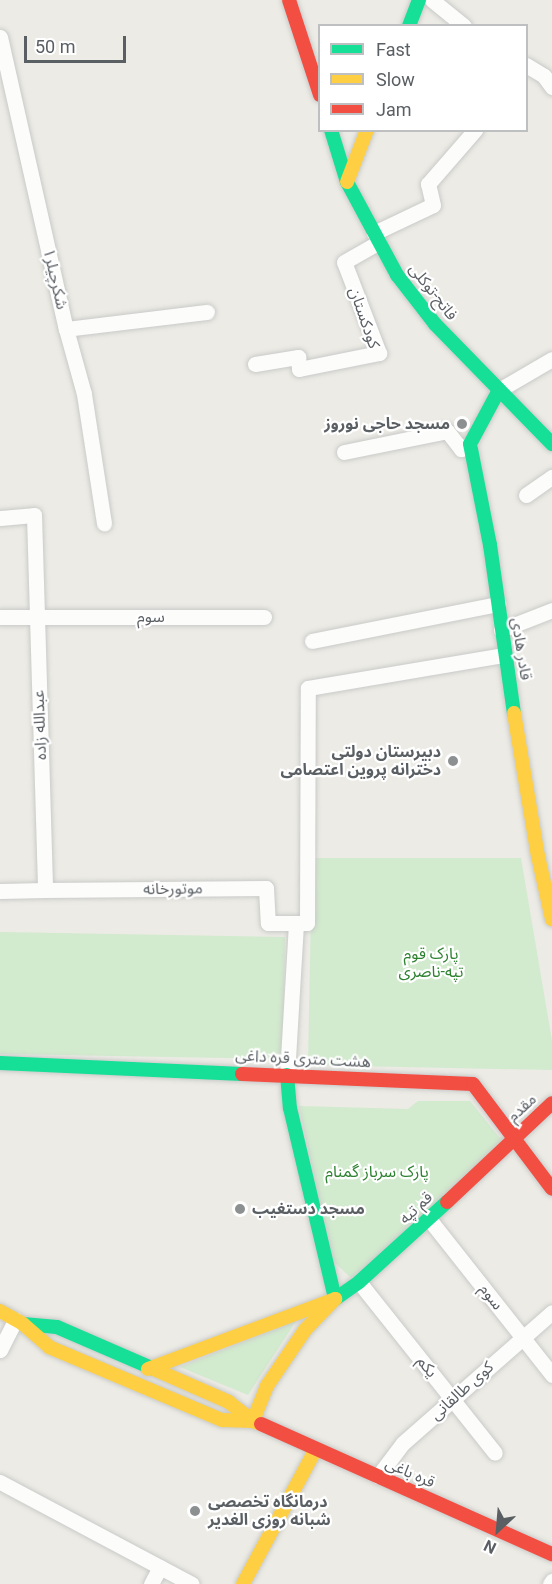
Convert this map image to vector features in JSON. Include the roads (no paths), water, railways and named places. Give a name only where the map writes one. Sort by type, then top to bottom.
[{"type":"street","points":[[290,0],[318,89]]},
{"type":"street","points":[[410,24],[419,0]]},
{"type":"street","points":[[432,0],[462,24]]},
{"type":"street","name":"شکرچیلر۱","points":[[0,37],[66,329],[84,394],[104,523]]},
{"type":"street","points":[[528,68],[544,76],[552,87]]},
{"type":"street","name":"فاتح-توکلی","points":[[332,132],[347,182],[397,275],[435,324],[552,444]]},
{"type":"street","points":[[347,182],[367,132]]},
{"type":"street","points":[[377,237],[433,205],[428,184],[473,132]]},
{"type":"street","name":"کودکستان","points":[[255,364],[298,357],[299,369],[379,353],[344,262],[377,237]]},
{"type":"street","points":[[66,329],[207,312]]},
{"type":"street","points":[[344,452],[447,430],[461,449],[470,444],[499,390],[552,359]]},
{"type":"street","name":"قادر هادی","points":[[470,444],[490,545],[504,655],[538,856],[552,919]]},
{"type":"street","points":[[526,495],[552,477]]},
{"type":"street","name":"عبدالله زاده","points":[[0,518],[34,515],[45,890]]},
{"type":"street","points":[[312,641],[498,604]]},
{"type":"street","points":[[501,630],[552,610]]},
{"type":"street","name":"سوم","points":[[0,617],[264,617]]},
{"type":"street","points":[[335,1299],[290,1108],[287,1075],[296,923],[307,923],[308,688],[504,655]]},
{"type":"street","name":"موتورخانه","points":[[45,890],[266,888],[268,923],[296,923]]},
{"type":"street","points":[[0,891],[45,890]]},
{"type":"street","name":"هشت متری قره داغی","points":[[0,1063],[473,1084],[552,1189]]},
{"type":"street","name":"مقدم","points":[[515,1138],[552,1103]]},
{"type":"street","name":"قم تپه","points":[[254,1422],[267,1386],[305,1330],[335,1299],[359,1282],[515,1138]]},
{"type":"street","name":"سوم","points":[[429,1219],[552,1375]]},
{"type":"street","name":"یکم","points":[[359,1282],[495,1453]]},
{"type":"street","name":"قم تپه","points":[[148,1369],[335,1299]]},
{"type":"street","points":[[0,1311],[19,1322],[49,1347],[222,1420],[254,1422]]},
{"type":"street","name":"کوی طالقانی","points":[[378,1476],[403,1443],[552,1312]]},
{"type":"street","points":[[19,1322],[57,1327],[148,1369],[229,1402],[254,1422]]},
{"type":"street","points":[[0,1350],[19,1322]]},
{"type":"street","name":"قره باغی","points":[[254,1422],[552,1554]]},
{"type":"street","points":[[243,1584],[315,1450]]},
{"type":"street","points":[[0,1482],[192,1584]]},
{"type":"street","points":[[151,1584],[160,1567]]},
{"type":"place","name":"مسجد حاجی نوروز","points":[[462,424]]},
{"type":"place","name":"دبیرستان دولتی دخترانه پروین اعتصامی","points":[[453,761]]},
{"type":"place","name":"مسجد دستغیب","points":[[240,1209]]},
{"type":"place","name":"درمانگاه تخصصی شبانه روزی الغدیر","points":[[195,1511]]},
{"type":"park label","name":"پارک قوم تپه-ناصری","points":[[431,963]]},
{"type":"park label","name":"پارک سرباز گمنام","points":[[377,1172]]}]
